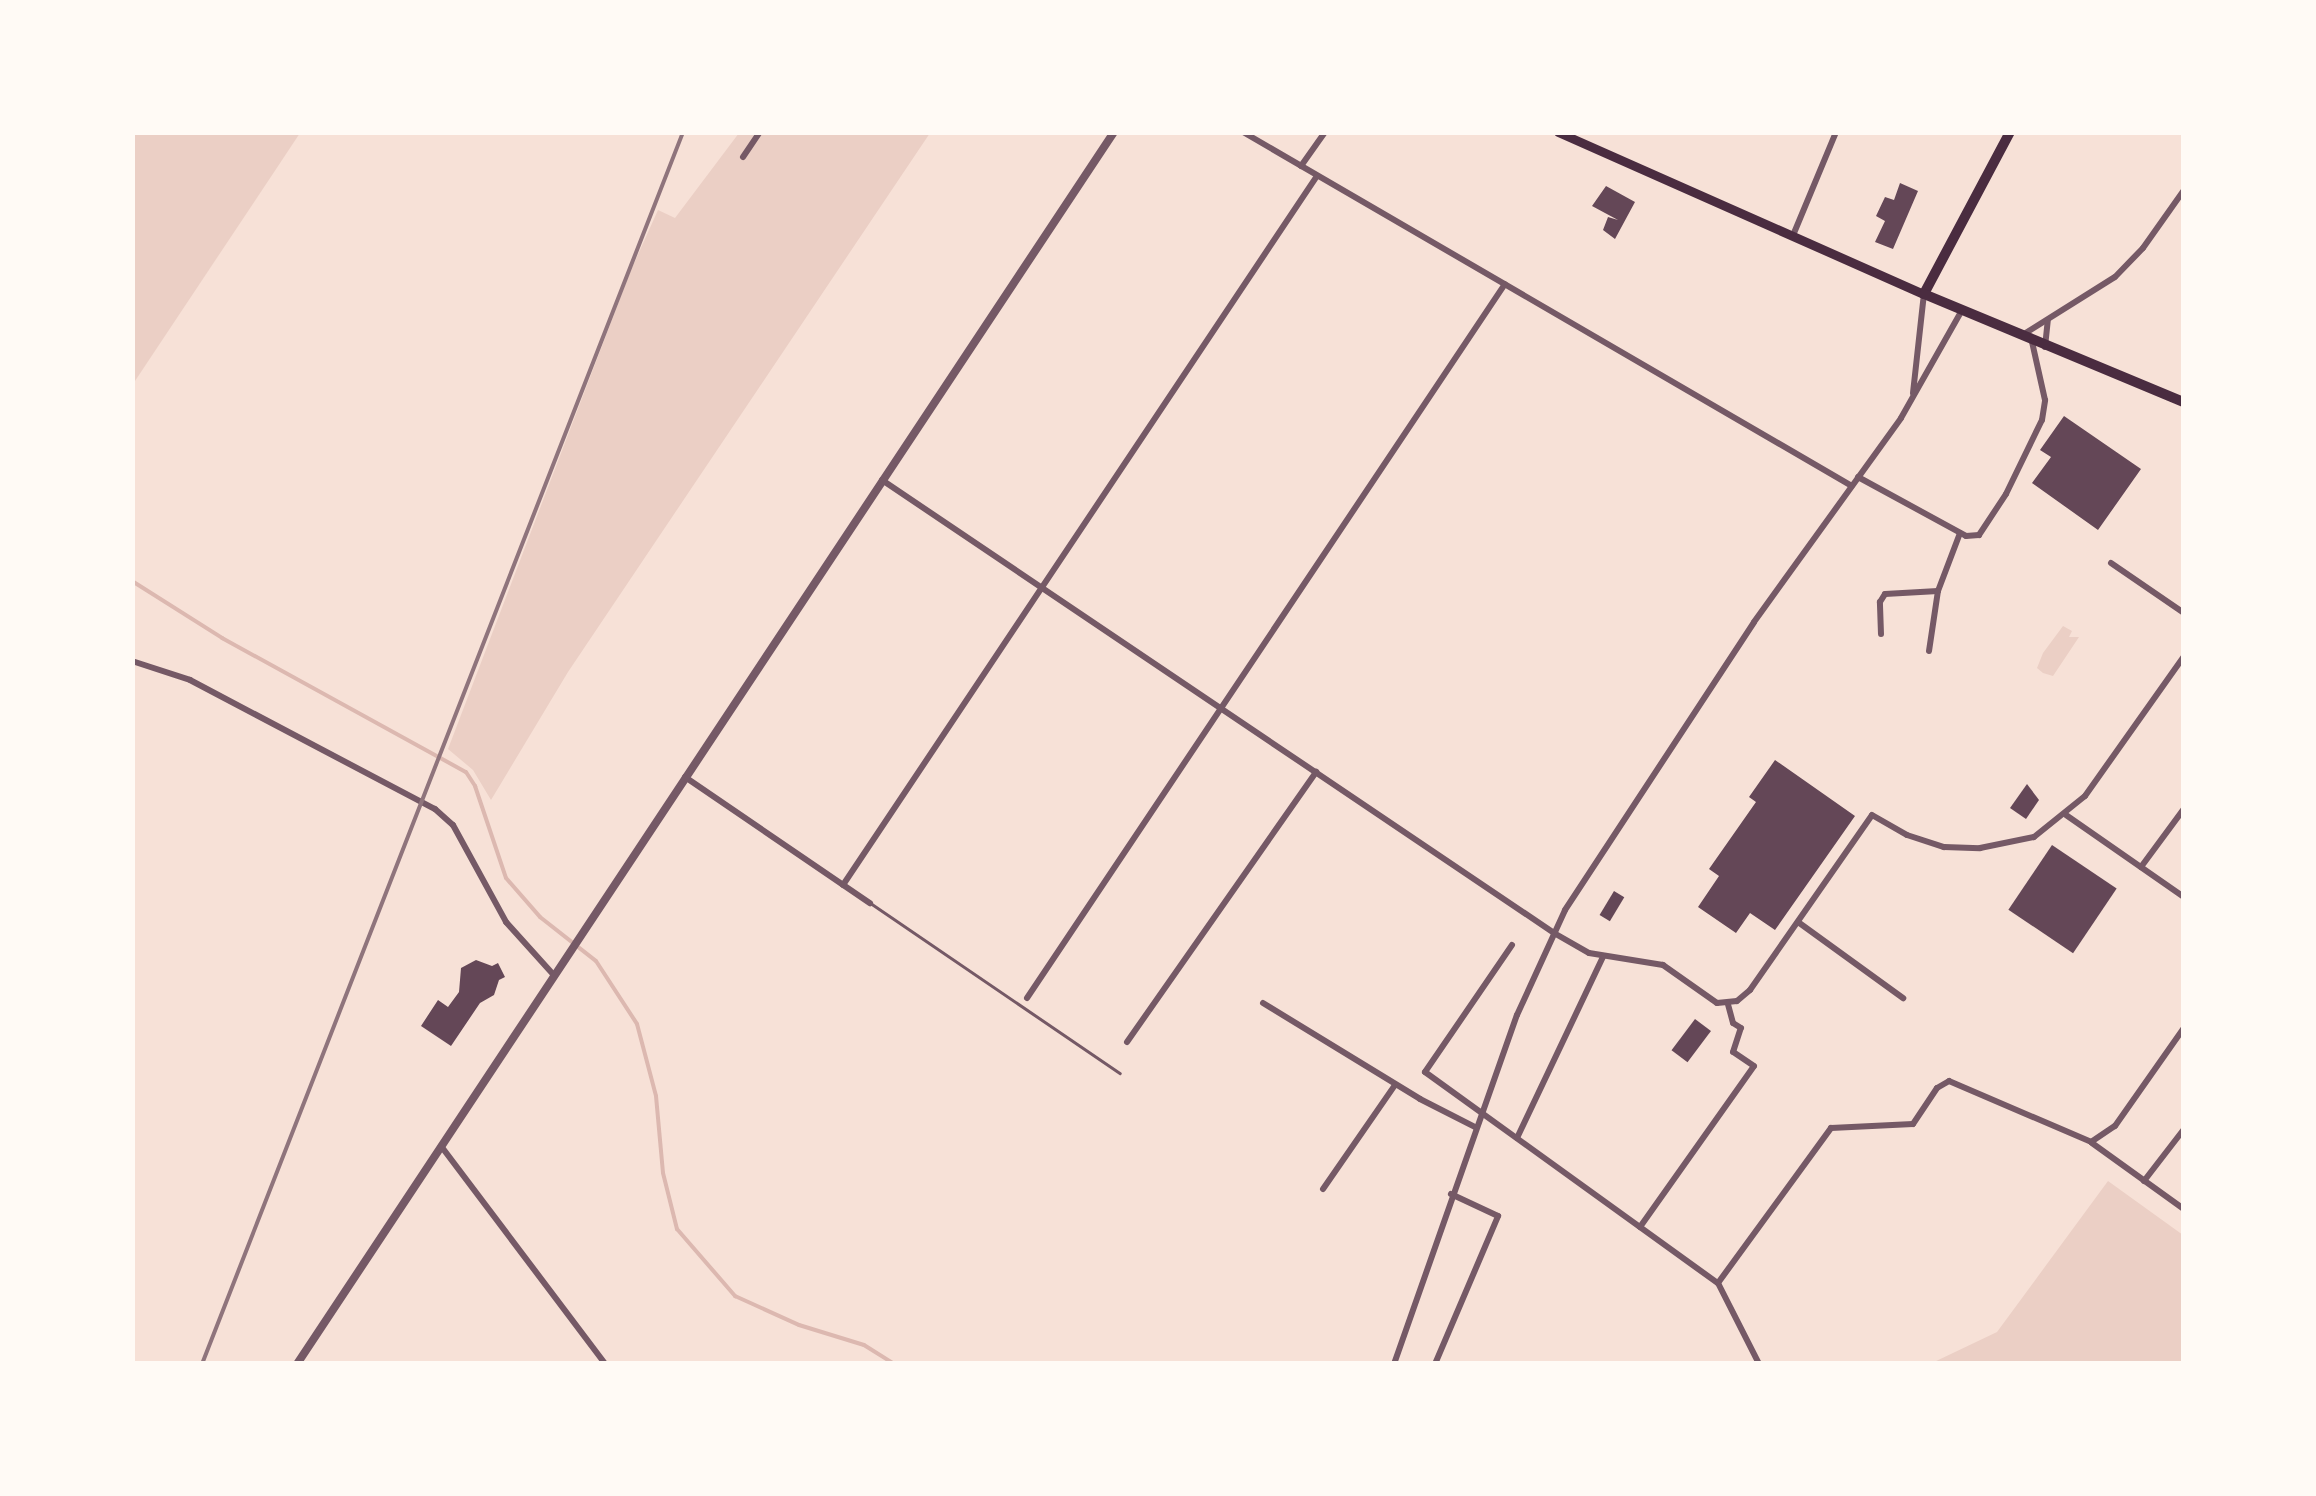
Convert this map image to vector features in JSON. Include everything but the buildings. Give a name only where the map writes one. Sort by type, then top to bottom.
[{"type":"main road","points":[[1558,132],[1794,233],[1961,312],[2184,402]]},
{"type":"main road","points":[[1924,294],[2010,132]]},
{"type":"street","points":[[743,157],[760,132]]},
{"type":"street","points":[[297,1364],[566,952],[1114,132]]},
{"type":"street","points":[[1242,132],[1852,486]]},
{"type":"street","points":[[1301,166],[1325,132]]},
{"type":"street","points":[[1794,233],[1836,132]]},
{"type":"street","points":[[843,886],[1317,176]]},
{"type":"street","points":[[2020,337],[2115,277],[2143,248],[2184,190]]},
{"type":"street","points":[[1027,998],[1505,284]]},
{"type":"street","points":[[1913,394],[1924,294]]},
{"type":"street","points":[[1394,1364],[1475,1127],[1517,1015],[1554,933],[1628,809],[1852,486],[1961,312]]},
{"type":"street","points":[[2045,347],[2048,318]]},
{"type":"street","points":[[1858,477],[1960,533],[1979,535],[2006,494],[2042,420],[2045,400],[2032,342]]},
{"type":"street","points":[[882,480],[1554,933],[1602,956],[1663,965],[1717,1003],[1728,1004],[1750,990],[1872,815],[1906,835],[1952,848],[2004,844],[2034,836],[2086,796],[2184,656]]},
{"type":"street","points":[[1928,651],[1938,591],[1960,533]]},
{"type":"street","points":[[2111,564],[2184,613]]},
{"type":"street","points":[[1881,634],[1880,602],[1885,594],[1938,591]]},
{"type":"street","points":[[132,661],[190,680],[435,809],[453,825],[506,922],[552,974]]},
{"type":"street","points":[[1127,1042],[1316,772]]},
{"type":"street","points":[[685,777],[870,903]]},
{"type":"street","points":[[2141,867],[2183,810]]},
{"type":"street","points":[[2066,815],[2184,897]]},
{"type":"street","points":[[1798,922],[1903,998]]},
{"type":"street","points":[[1512,945],[1426,1072],[1718,1283],[1758,1362]]},
{"type":"street","points":[[1517,1138],[1602,956]]},
{"type":"street","points":[[1263,1003],[1395,1085],[1475,1127]]},
{"type":"street","points":[[1640,1227],[1754,1066],[1733,1052],[1741,1028],[1733,1023],[1728,1004]]},
{"type":"street","points":[[2091,1142],[2115,1126],[2184,1028]]},
{"type":"street","points":[[1718,1283],[1831,1128],[1914,1124],[1937,1088],[1949,1081],[2091,1142],[2184,1209]]},
{"type":"street","points":[[1323,1189],[1395,1085]]},
{"type":"street","points":[[2144,1181],[2184,1129]]},
{"type":"street","points":[[440,1145],[605,1364]]},
{"type":"street","points":[[1435,1364],[1498,1216],[1451,1194]]},
{"type":"lane","points":[[870,903],[1120,1073]]},
{"type":"shaded area","points":[[132,133],[300,133],[133,384]]},
{"type":"shaded area","points":[[739,133],[930,133],[568,672],[491,800],[473,770],[448,749],[631,270],[658,210],[675,218]]},
{"type":"shaded area","points":[[2063,626],[2072,631],[2069,637],[2079,637],[2053,676],[2043,673],[2037,668],[2043,653]]},
{"type":"shaded area","points":[[2108,1181],[2183,1235],[2183,1362],[1932,1363],[1997,1332]]},
{"type":"waterway","points":[[132,581],[222,638],[466,772],[475,786],[506,878],[540,917],[596,961],[637,1024],[656,1096],[663,1173],[677,1229],[735,1296],[799,1325],[864,1345],[895,1364]]},
{"type":"railway","points":[[202,1364],[683,132]]}]
